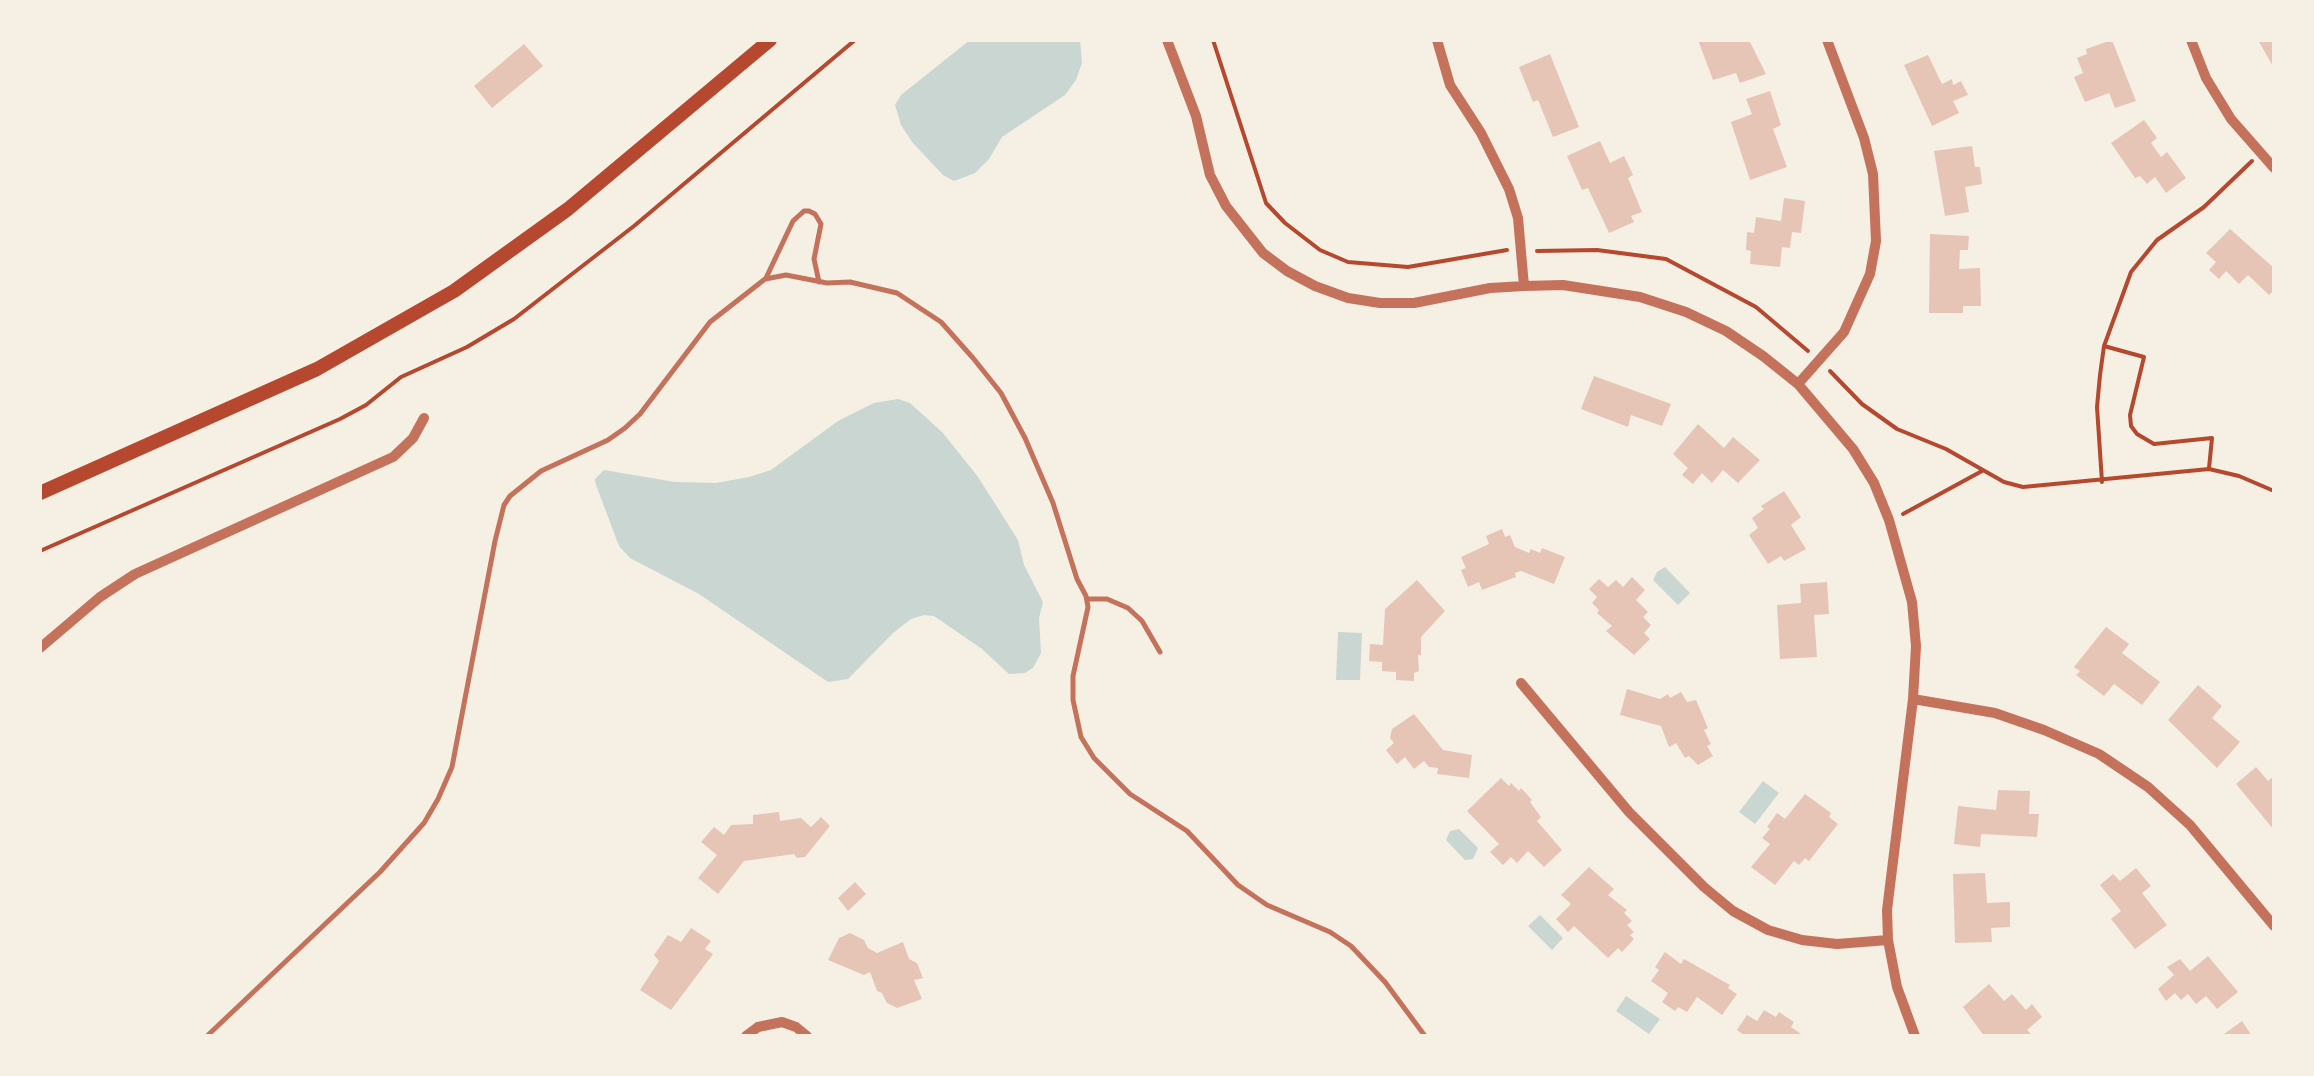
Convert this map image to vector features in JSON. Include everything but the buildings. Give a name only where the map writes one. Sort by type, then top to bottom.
[{"type":"main road","points":[[40,492],[317,369],[422,311],[540,231],[770,40]]},
{"type":"street","points":[[1167,40],[1196,116],[1210,175],[1226,206],[1263,253],[1287,271],[1348,298],[1380,302],[1414,303],[1490,288],[1524,286],[1600,289],[1686,312],[1726,331],[1798,384],[1853,450],[1874,483],[1889,520],[1904,561],[1912,602],[1916,646],[1913,699],[1890,871],[1888,940],[1897,987],[1915,1036]]},
{"type":"street","points":[[1437,40],[1450,85],[1481,133],[1509,189],[1518,218],[1524,286]]},
{"type":"street","points":[[1798,384],[1844,332],[1870,274],[1876,241],[1873,174],[1864,138],[1827,40]]},
{"type":"street","points":[[2191,40],[2206,78],[2231,119],[2274,168]]},
{"type":"street","points":[[40,648],[134,574],[393,457],[414,438],[424,418]]},
{"type":"street","points":[[1521,682],[1629,812],[1691,875],[1734,911],[1768,930],[1816,943],[1888,940]]},
{"type":"street","points":[[1913,699],[1994,713],[2099,754],[2148,788],[2190,825],[2274,926]]},
{"type":"street","points":[[746,1036],[758,1027],[782,1022],[807,1036]]},
{"type":"lane","points":[[207,1036],[380,872],[424,823],[438,799],[452,768],[488,574],[500,520],[510,496],[541,470],[608,440],[640,414],[710,322],[765,279],[793,221],[804,211],[816,214],[822,224],[814,260],[818,282]]},
{"type":"lane","points":[[765,279],[786,275],[818,282],[850,282],[897,294],[941,322],[973,358],[1001,393],[1025,438],[1053,503],[1086,599],[1073,676],[1073,700],[1082,737],[1094,758],[1130,794],[1187,831],[1238,885],[1267,905],[1330,932],[1351,946],[1386,982],[1425,1036]]},
{"type":"lane","points":[[1086,599],[1107,599],[1128,608],[1142,621],[1160,652]]},
{"type":"path","points":[[40,551],[340,419],[366,405],[401,377],[467,347],[514,319],[634,226],[854,40]]},
{"type":"path","points":[[1213,40],[1266,203],[1320,250],[1348,262],[1408,268],[1500,250]]},
{"type":"path","points":[[2102,482],[2097,407],[2104,346],[2118,302],[2142,254],[2204,207],[2245,168]]},
{"type":"path","points":[[1542,251],[1597,250],[1666,260],[1756,306],[1802,346]]},
{"type":"path","points":[[2104,346],[2144,357],[2130,415],[2137,434],[2154,444],[2212,438],[2209,469]]},
{"type":"path","points":[[1837,377],[1862,404],[1897,429],[2023,487],[2209,469],[2240,476],[2274,491]]},
{"type":"path","points":[[1907,512],[1982,471]]},
{"type":"shaded area","points":[[970,40],[1080,40],[1082,63],[1065,95],[1002,137],[975,173],[954,181],[943,175],[912,142],[895,105],[901,95]]},
{"type":"shaded area","points":[[898,399],[910,403],[943,433],[978,477],[1018,540],[1024,565],[1043,602],[1039,618],[1041,653],[1033,668],[1025,673],[1009,674],[982,649],[934,616],[924,615],[911,619],[893,633],[848,679],[828,682],[699,594],[630,558],[619,546],[596,485],[595,479],[604,470],[675,482],[716,483],[749,477],[771,470],[838,421],[874,403]]},
{"type":"shaded area","points":[[1665,567],[1690,593],[1678,605],[1653,580]]},
{"type":"shaded area","points":[[1338,632],[1362,633],[1360,680],[1336,680]]},
{"type":"shaded area","points":[[1763,781],[1779,793],[1755,824],[1739,812]]},
{"type":"shaded area","points":[[1459,829],[1478,848],[1473,859],[1465,860],[1446,840],[1450,831]]},
{"type":"shaded area","points":[[1540,915],[1563,938],[1552,950],[1528,926]]},
{"type":"shaded area","points":[[1626,996],[1660,1019],[1649,1034],[1616,1011]]}]
